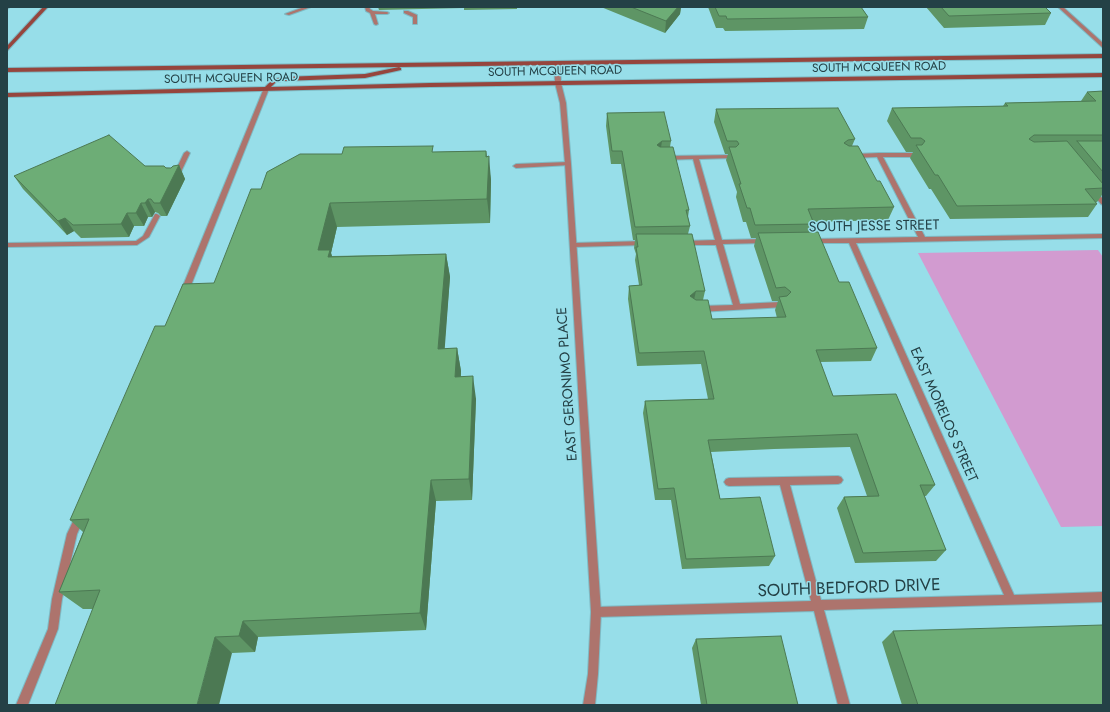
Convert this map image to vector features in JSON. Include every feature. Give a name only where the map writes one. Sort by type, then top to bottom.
[{"type":"main road","points":[[7,49],[46,7]]},
{"type":"main road","name":"SOUTH MCQUEEN ROAD","points":[[7,70],[1103,56]]},
{"type":"main road","points":[[266,89],[274,81],[282,78],[365,76],[415,65]]},
{"type":"main road","name":"SOUTH MCQUEEN ROAD","points":[[7,95],[558,83],[1103,75]]},
{"type":"street","points":[[287,14],[309,7]]},
{"type":"street","points":[[367,7],[368,10],[372,12],[387,13]]},
{"type":"street","points":[[1060,7],[1103,46]]},
{"type":"street","points":[[372,12],[376,24]]},
{"type":"street","points":[[406,12],[415,16],[415,23]]},
{"type":"street","name":"EAST GERONIMO PLACE","points":[[557,63],[558,83],[563,103],[568,164],[596,612],[593,674],[589,705]]},
{"type":"street","points":[[180,304],[266,89]]},
{"type":"street","points":[[175,179],[187,154]]},
{"type":"street","points":[[879,155],[922,239]]},
{"type":"street","points":[[844,156],[915,155]]},
{"type":"street","points":[[660,158],[732,157]]},
{"type":"street","points":[[696,158],[737,307]]},
{"type":"street","points":[[516,166],[568,164]]},
{"type":"street","points":[[1089,186],[1103,203]]},
{"type":"street","points":[[7,245],[137,243],[146,237],[157,216]]},
{"type":"street","name":"SOUTH JESSE STREET","points":[[804,241],[1103,236]]},
{"type":"street","name":"EAST MORELOS STREET","points":[[851,240],[1012,600]]},
{"type":"street","points":[[673,243],[774,241]]},
{"type":"street","points":[[573,245],[650,243]]},
{"type":"street","points":[[693,309],[781,305]]},
{"type":"street","points":[[729,482],[838,480]]},
{"type":"street","points":[[784,481],[844,705]]},
{"type":"street","points":[[22,705],[53,629],[57,599],[72,534],[84,507]]},
{"type":"street","name":"SOUTH BEDFORD DRIVE","points":[[596,612],[1103,597]]},
{"type":"shaded area","points":[[1098,250],[1103,257],[1103,526],[1061,527],[918,253]]},
{"type":"building","points":[[631,7],[678,7],[666,21]]},
{"type":"building","points":[[715,7],[861,7],[868,17],[727,19],[726,16],[719,16]]},
{"type":"building","points":[[941,7],[1045,7],[1051,13],[949,16]]},
{"type":"building","points":[[1103,91],[1103,135],[1034,135],[1029,139],[1034,142],[1067,141],[1103,184],[1103,188],[1085,189],[1097,204],[957,206],[938,175],[935,175],[916,145],[922,145],[925,141],[921,138],[911,138],[892,108],[1008,106],[1005,103],[1096,101],[1087,92]]},
{"type":"building","points":[[838,108],[855,139],[848,140],[844,143],[849,146],[858,146],[877,181],[880,181],[894,207],[808,209],[814,224],[755,225],[750,208],[747,208],[739,184],[741,184],[729,147],[736,147],[739,144],[737,141],[727,141],[716,109]]},
{"type":"building","points":[[664,112],[671,141],[662,141],[657,145],[660,147],[673,147],[689,210],[686,210],[690,226],[635,227],[622,151],[612,151],[607,113]]},
{"type":"building","points":[[109,135],[145,166],[164,166],[166,168],[171,168],[179,165],[160,203],[154,203],[151,199],[148,199],[145,203],[141,203],[136,213],[127,213],[121,224],[73,225],[65,218],[58,221],[14,176]]},
{"type":"building","points":[[1077,141],[1103,141],[1103,172]]},
{"type":"building","points":[[433,146],[432,152],[486,151],[486,157],[489,156],[487,199],[330,203],[318,250],[330,250],[328,257],[446,254],[438,349],[457,348],[455,377],[473,376],[469,479],[431,480],[420,613],[243,621],[239,636],[215,637],[197,705],[55,705],[100,590],[59,592],[89,519],[70,520],[155,326],[165,326],[183,284],[214,283],[251,189],[261,189],[267,172],[300,154],[342,154],[344,147]]},
{"type":"building","points":[[818,232],[839,282],[849,282],[877,348],[816,350],[833,396],[896,394],[935,485],[920,485],[946,550],[863,553],[844,497],[879,496],[857,434],[708,440],[720,499],[760,497],[775,556],[686,559],[674,488],[658,489],[645,401],[714,399],[704,351],[639,353],[629,286],[642,285],[636,247],[638,247],[636,234],[692,234],[705,291],[696,291],[690,296],[696,300],[708,300],[712,319],[786,317],[779,297],[787,296],[791,292],[785,287],[776,288],[758,233]]},
{"type":"building","points":[[1103,625],[1103,705],[918,705],[893,631]]},
{"type":"building","points":[[781,636],[798,705],[707,705],[696,639]]}]
